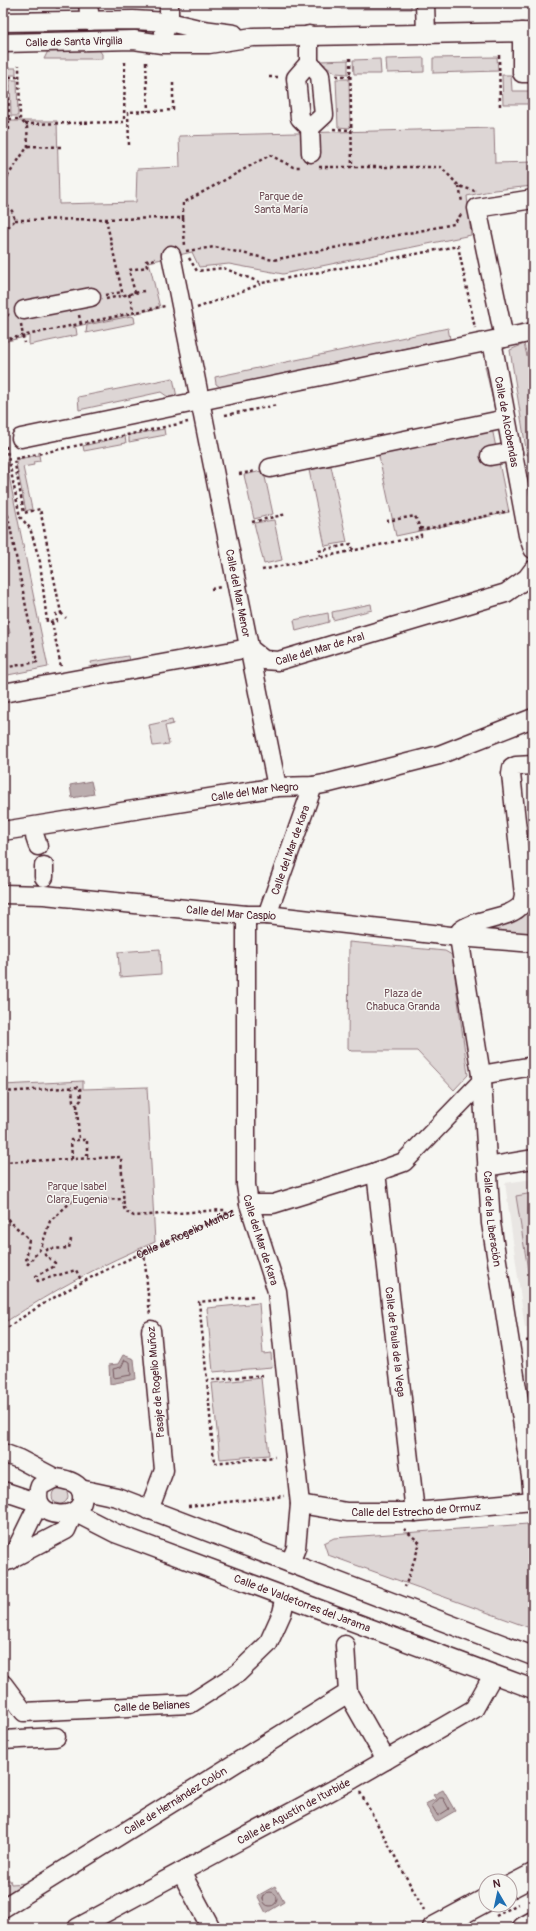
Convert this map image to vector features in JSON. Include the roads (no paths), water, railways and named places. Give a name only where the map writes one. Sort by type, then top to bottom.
[{"type":"main road","points":[[518,1892],[533,1875]]},
{"type":"main road","points":[[429,1919],[478,1911]]},
{"type":"main road","points":[[524,1928],[533,1923]]},
{"type":"street","points":[[88,3],[90,21]]},
{"type":"street","points":[[141,20],[160,3]]},
{"type":"street","points":[[169,3],[169,22]]},
{"type":"street","points":[[425,3],[426,34]]},
{"type":"street","name":"Calle de Santa Virgilia","points":[[3,22],[141,20],[169,22],[203,30],[253,37]]},
{"type":"street","name":"Calle de Santa Virgilia","points":[[146,41],[162,36],[169,22]]},
{"type":"street","points":[[527,32],[522,73],[533,73]]},
{"type":"street","name":"Calle de Santa Virgilia","points":[[3,43],[146,41],[162,44],[209,44],[253,37],[527,32]]},
{"type":"street","points":[[309,35],[309,62],[296,78],[300,118],[318,128]]},
{"type":"street","points":[[309,62],[320,75],[324,115],[318,128],[312,162]]},
{"type":"street","name":"Calle de Alcobendas","points":[[533,199],[478,208],[491,338],[528,535],[533,550]]},
{"type":"street","name":"Calle del Mar Menor","points":[[178,253],[199,400],[277,787]]},
{"type":"street","points":[[16,312],[91,297]]},
{"type":"street","points":[[10,436],[199,400],[491,338],[533,332]]},
{"type":"street","points":[[270,468],[506,419]]},
{"type":"street","points":[[490,456],[512,452]]},
{"type":"street","name":"Calle del Mar de Aral","points":[[249,648],[264,660],[278,661],[506,593],[527,578],[533,570]]},
{"type":"street","points":[[3,693],[249,648]]},
{"type":"street","name":"Calle del Mar Negro","points":[[3,831],[277,787],[313,786],[439,755],[502,732],[533,718]]},
{"type":"street","points":[[458,937],[460,930],[472,923],[510,913],[520,907],[523,900],[511,780],[512,768],[516,766],[533,764]]},
{"type":"street","name":"Calle del Mar de Kara","points":[[267,915],[313,786]]},
{"type":"street","name":"Calle del Mar Caspio","points":[[3,894],[44,895],[246,915],[267,915],[458,937],[533,943]]},
{"type":"street","name":"Calle del Mar de Kara","points":[[246,915],[246,1185],[249,1204],[277,1291],[294,1500],[296,1548],[290,1563]]},
{"type":"street","name":"Calle de la Liberación","points":[[458,937],[481,1078],[491,1223],[531,1476],[533,1500]]},
{"type":"street","points":[[249,1204],[273,1204],[404,1162],[481,1078],[533,1066]]},
{"type":"street","points":[[452,1110],[467,1108],[484,1114]]},
{"type":"street","points":[[487,1167],[533,1159]]},
{"type":"street","name":"Calle de Paula de la Vega","points":[[376,1172],[415,1512]]},
{"type":"street","name":"Pasaje de Rogelio Muñoz","points":[[149,1510],[164,1470],[151,1330]]},
{"type":"street","points":[[3,1453],[19,1459],[55,1478],[64,1479],[80,1489],[117,1497],[533,1656]]},
{"type":"street","points":[[55,1478],[40,1486],[37,1494],[39,1503],[44,1509],[63,1516],[74,1512]]},
{"type":"street","points":[[7,1562],[66,1530],[74,1512],[82,1502],[83,1496],[80,1489]]},
{"type":"street","points":[[3,1491],[39,1503]]},
{"type":"street","name":"Calle del Estrecho de Ormuz","points":[[294,1500],[347,1512],[415,1512],[533,1500]]},
{"type":"street","points":[[7,1562],[39,1503]]},
{"type":"street","name":"Calle de Valdetorres del Jarama","points":[[74,1512],[115,1533],[286,1596],[492,1675],[533,1689]]},
{"type":"street","name":"Calle de Belianes","points":[[24,1712],[190,1704],[238,1673],[268,1644],[282,1613],[286,1596]]},
{"type":"street","points":[[345,1645],[348,1693],[386,1760]]},
{"type":"street","name":"Calle de Agustín de Iturbide","points":[[77,1928],[353,1779],[474,1709],[492,1675]]},
{"type":"street","points":[[3,1684],[24,1712],[25,1738]]},
{"type":"street","name":"Calle de Hernández Colón","points":[[3,1908],[348,1693]]},
{"type":"street","points":[[3,1740],[56,1737]]},
{"type":"street","points":[[181,1872],[211,1928]]},
{"type":"water","points":[[3,603],[10,633],[3,635]]},
{"type":"water","points":[[91,781],[94,794],[72,798],[70,785]]},
{"type":"water","points":[[123,1355],[134,1359],[136,1379],[110,1384],[109,1365],[118,1364]]},
{"type":"water","points":[[443,1790],[455,1811],[436,1822],[425,1804],[436,1799],[433,1795]]},
{"type":"water","points":[[275,1886],[284,1902],[266,1913],[257,1896]]},
{"type":"park label","name":"Parque de Santa María","points":[[281,202]]},
{"type":"park label","name":"Plaza de Chabuca Granda","points":[[403,999]]},
{"type":"park label","name":"Parque Isabel Clara Eugenia","points":[[77,1192]]}]
